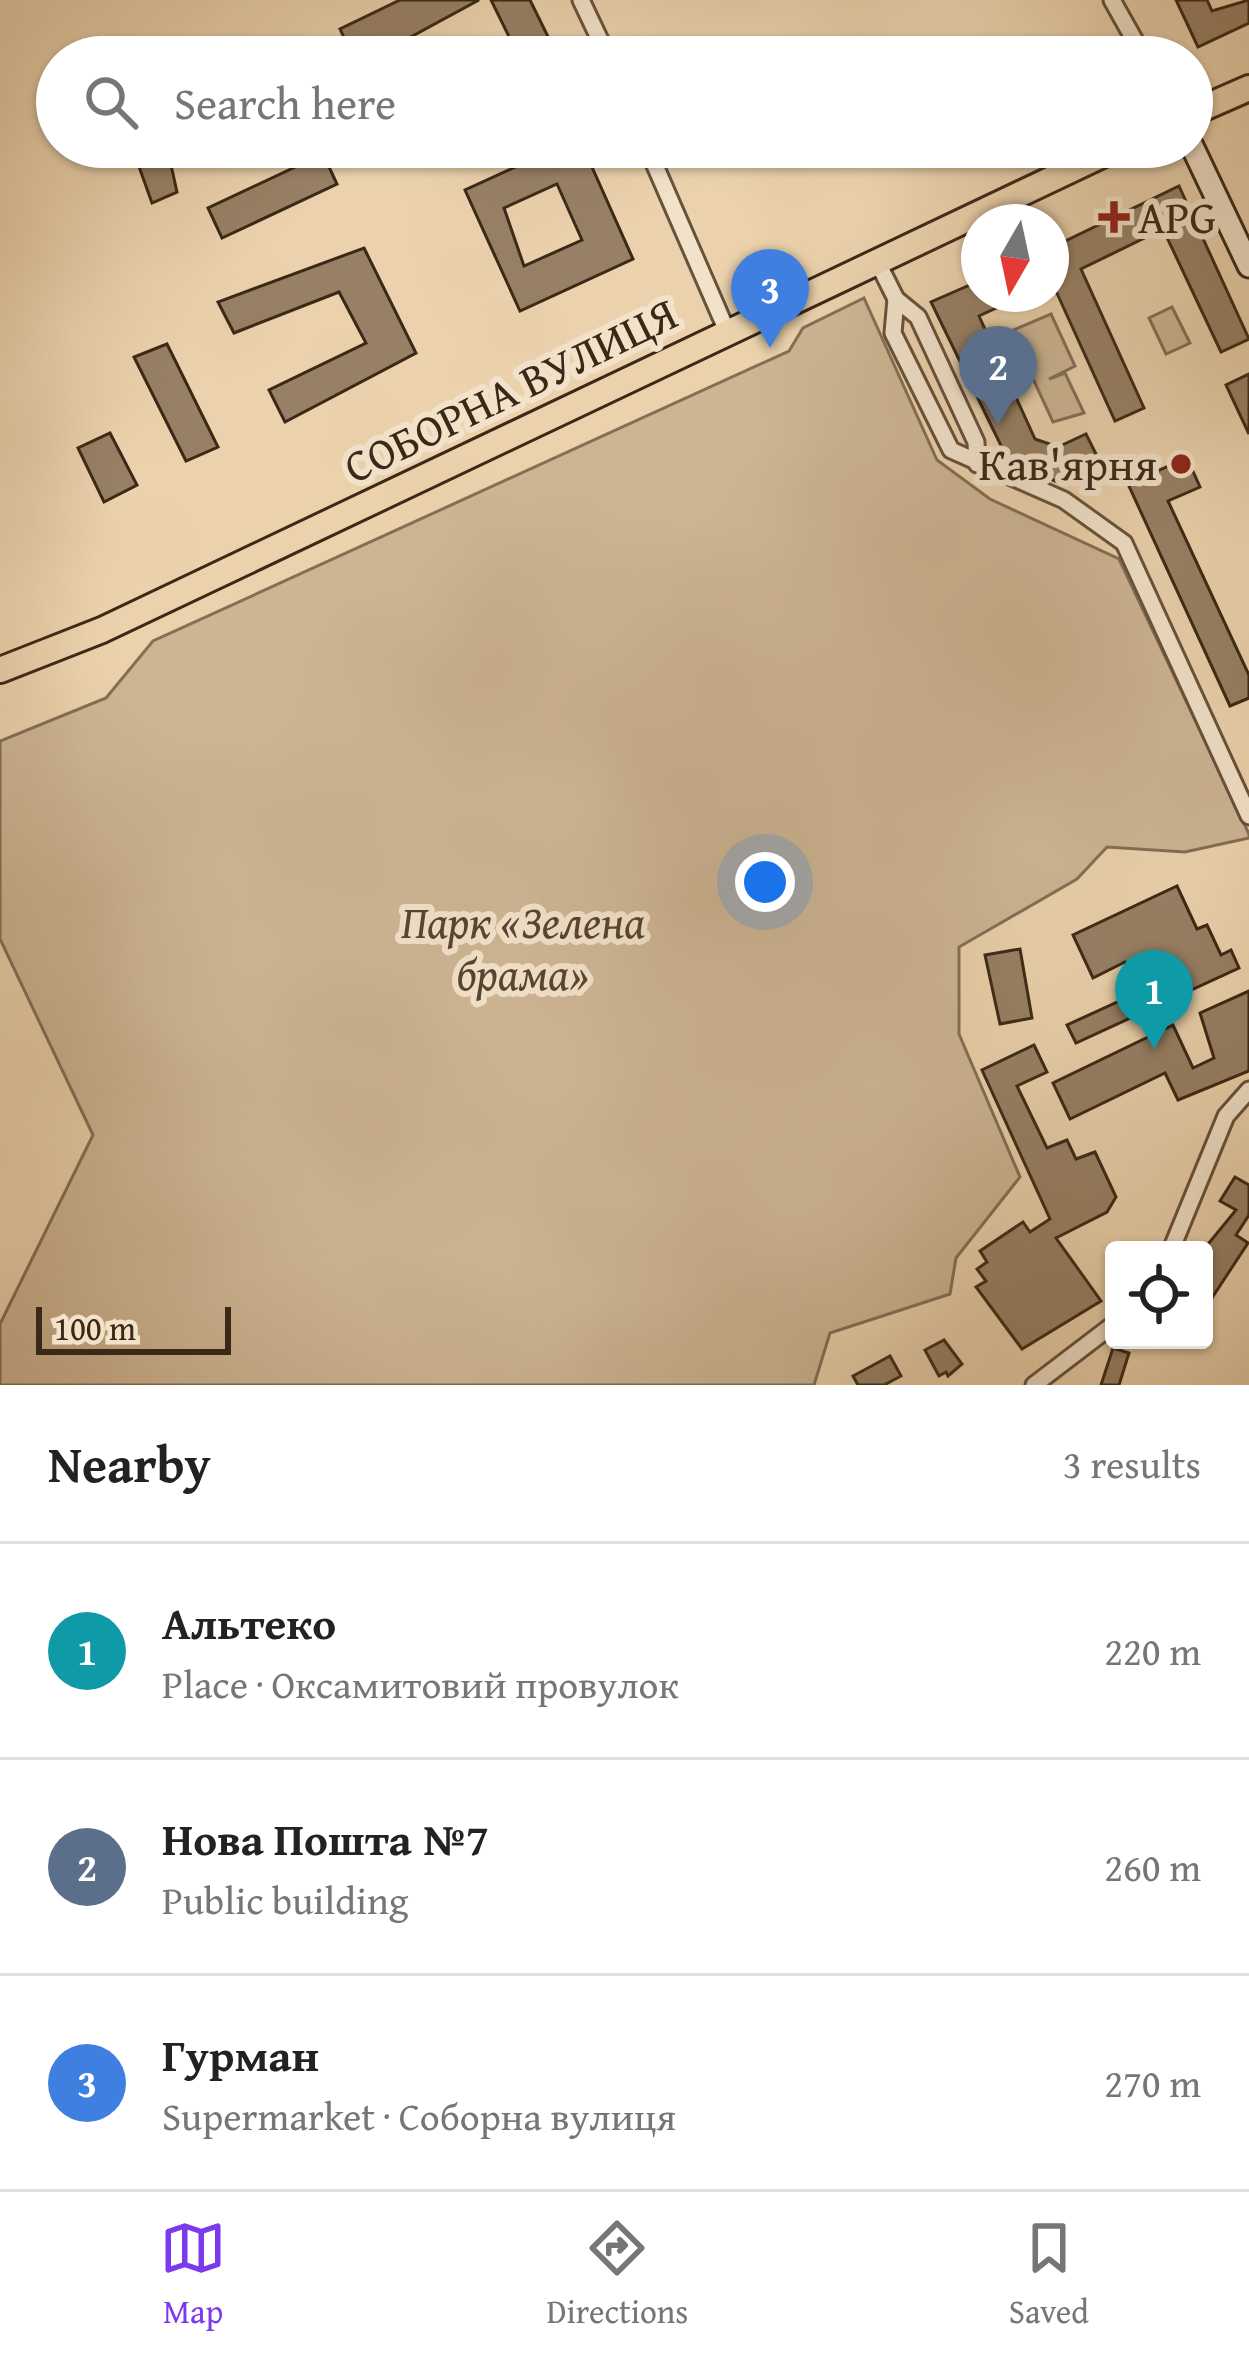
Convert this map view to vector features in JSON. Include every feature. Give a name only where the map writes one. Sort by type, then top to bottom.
[{"type":"main road","points":[[1213,104],[1249,88]]},
{"type":"main road","name":"СОБОРНА ВУЛИЦЯ","points":[[0,670],[102,630],[1074,168]]},
{"type":"main road","points":[[1203,168],[1246,251]]},
{"type":"street","points":[[581,0],[598,36]]},
{"type":"street","points":[[1112,0],[1132,36]]},
{"type":"street","points":[[655,168],[727,332]]},
{"type":"street","points":[[877,261],[896,299],[918,317],[976,442],[977,464]]},
{"type":"street","points":[[896,299],[893,333],[951,450],[1064,500],[1124,543],[1249,816]]},
{"type":"street","points":[[1175,1241],[1226,1116],[1249,1090]]},
{"type":"street","points":[[1034,1385],[1105,1331]]},
{"type":"green space","name":"Парк «Зелена брама»","points":[[864,298],[937,460],[990,499],[1119,559],[1249,834],[1249,838],[1185,852],[1107,847],[1077,879],[959,947],[959,1034],[1020,1177],[956,1258],[950,1294],[830,1333],[814,1385],[0,1385],[0,1324],[93,1135],[0,939],[0,741],[106,698],[153,641],[789,351],[803,328]]},
{"type":"green space","points":[[1172,307],[1190,343],[1166,354],[1149,318]]},
{"type":"green space","points":[[1051,314],[1075,366],[1049,379],[1065,373],[1084,413],[1053,422],[1011,331]]},
{"type":"building","points":[[400,0],[479,0],[413,36],[343,36],[340,29]]},
{"type":"building","points":[[491,0],[530,0],[548,36],[509,36]]},
{"type":"building","points":[[1176,0],[1207,0],[1212,11],[1249,0],[1249,23],[1213,40],[1213,36],[1193,36]]},
{"type":"building","points":[[140,168],[172,168],[177,192],[152,203]]},
{"type":"building","points":[[293,168],[330,168],[337,184],[222,238],[208,208]]},
{"type":"building","points":[[513,168],[592,168],[633,259],[520,311],[465,190]],"holes":[[[557,184],[582,240],[524,266],[504,208]]]},
{"type":"building","points":[[1179,186],[1249,339],[1221,352],[1163,229],[1081,269],[1144,408],[1115,421],[1066,312],[1069,239]]},
{"type":"building","points":[[364,248],[416,353],[285,422],[269,390],[366,343],[339,292],[234,333],[218,302]]},
{"type":"building","points":[[961,289],[961,312],[988,312],[979,316],[1035,439],[1058,447],[1086,434],[1101,464],[1060,483],[1009,462],[931,302]]},
{"type":"building","points":[[167,344],[218,447],[186,461],[134,357]]},
{"type":"building","points":[[1249,374],[1249,434],[1226,385]]},
{"type":"building","points":[[110,433],[137,485],[104,502],[78,448]]},
{"type":"building","points":[[1187,458],[1200,487],[1168,501],[1249,675],[1249,698],[1230,706],[1128,484]]},
{"type":"building","points":[[1177,886],[1197,929],[1207,925],[1221,955],[1231,950],[1239,968],[1076,1043],[1067,1025],[1139,992],[1125,962],[1093,978],[1073,935]]},
{"type":"building","points":[[1020,949],[1032,1018],[1000,1024],[985,955]]},
{"type":"building","points":[[1249,991],[1249,1071],[1178,1100],[1165,1073],[1070,1119],[1053,1083],[1173,1025],[1193,1068],[1214,1058],[1200,1013]]},
{"type":"building","points":[[1034,1045],[1047,1072],[1017,1086],[1047,1148],[1067,1140],[1076,1159],[1095,1152],[1116,1197],[1107,1212],[1056,1238],[1101,1301],[1022,1349],[976,1287],[986,1281],[977,1269],[987,1262],[980,1251],[1023,1222],[1030,1232],[1050,1219],[982,1070]]},
{"type":"building","points":[[1235,1177],[1249,1185],[1249,1215],[1236,1235],[1248,1243],[1213,1296],[1211,1241],[1236,1210],[1220,1201]]},
{"type":"building","points":[[944,1340],[962,1364],[948,1376],[946,1372],[939,1376],[925,1350]]},
{"type":"building","points":[[1113,1349],[1129,1353],[1119,1385],[1101,1385]]},
{"type":"building","points":[[890,1356],[901,1376],[884,1385],[858,1385],[853,1376]]},
{"type":"place","name":"APG","points":[[1114,217]]},
{"type":"place","name":"Гурман","points":[[770,348]]},
{"type":"place","name":"Нова Пошта №7","points":[[998,425]]},
{"type":"place","name":"Кав'ярня","points":[[1181,464]]},
{"type":"place","name":"Альтеко","points":[[1154,1049]]}]
